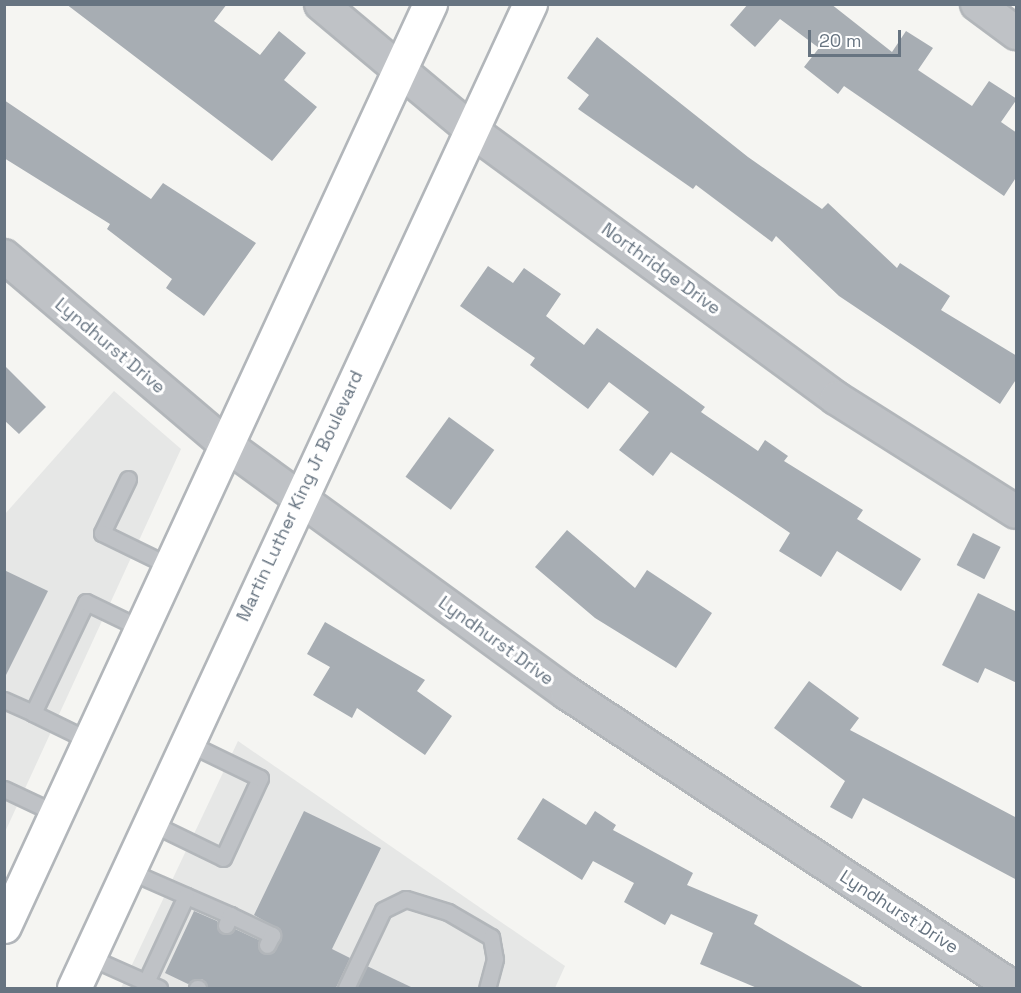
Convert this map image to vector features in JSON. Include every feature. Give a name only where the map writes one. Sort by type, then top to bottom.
[{"type":"main road","points":[[6,917],[224,443],[430,4]]},
{"type":"main road","name":"Martin Luther King Jr Boulevard","points":[[74,988],[299,497],[474,132],[530,4]]},
{"type":"street","name":"Northridge Drive","points":[[321,4],[474,132],[836,398],[1017,512]]},
{"type":"street","points":[[977,4],[1017,33]]},
{"type":"street","name":"Lyndhurst Drive","points":[[4,256],[224,443],[567,693],[1014,988]]},
{"type":"lane","points":[[128,478],[102,533],[168,565]]},
{"type":"lane","points":[[33,713],[86,602],[140,628]]},
{"type":"lane","points":[[4,700],[88,740]]},
{"type":"lane","points":[[149,822],[223,858],[228,848],[260,778],[186,742]]},
{"type":"lane","points":[[4,789],[55,813]]},
{"type":"lane","points":[[127,870],[186,896],[228,920],[272,935],[267,945]]},
{"type":"lane","points":[[87,956],[153,986],[186,896]]},
{"type":"lane","points":[[346,988],[383,910],[406,899],[447,912],[491,937],[495,959],[487,988]]},
{"type":"shaded area","points":[[114,391],[181,449],[5,832],[5,514]]},
{"type":"shaded area","points":[[238,741],[565,966],[555,988],[121,988]]},
{"type":"building","points":[[66,4],[227,4],[214,21],[260,55],[279,31],[306,53],[284,80],[317,107],[272,161]]},
{"type":"building","points":[[748,4],[831,4],[892,52],[906,31],[933,48],[918,70],[972,106],[989,81],[1017,99],[1001,122],[1017,133],[1017,176],[1004,196],[844,86],[838,94],[804,67],[819,48],[780,19],[755,47],[730,25]]},
{"type":"building","points":[[597,37],[748,157],[822,209],[828,203],[897,268],[900,263],[950,296],[941,310],[1017,356],[1017,378],[1000,404],[839,296],[776,236],[772,242],[696,185],[693,189],[578,109],[589,95],[567,78]]},
{"type":"building","points":[[4,100],[151,199],[163,183],[256,243],[204,316],[166,288],[172,279],[107,229],[110,224],[4,158]]},
{"type":"building","points":[[488,266],[513,283],[524,268],[561,294],[546,316],[584,345],[597,328],[705,407],[701,412],[758,451],[765,440],[788,456],[784,461],[863,510],[857,519],[921,559],[901,591],[837,551],[821,577],[779,551],[790,533],[671,452],[653,476],[619,450],[649,412],[609,382],[588,409],[530,365],[535,358],[460,306]]},
{"type":"building","points":[[4,365],[46,407],[19,434],[4,420]]},
{"type":"building","points":[[449,417],[494,450],[451,510],[406,477]]},
{"type":"building","points":[[567,530],[635,588],[647,570],[712,613],[676,668],[595,618],[535,567]]},
{"type":"building","points":[[973,533],[1001,547],[984,579],[957,565]]},
{"type":"building","points":[[4,570],[48,591],[4,679]]},
{"type":"building","points":[[978,593],[1017,612],[1017,683],[985,668],[978,683],[942,665]]},
{"type":"building","points":[[325,622],[425,680],[417,691],[452,716],[425,755],[357,708],[352,718],[313,695],[330,667],[307,654]]},
{"type":"building","points":[[809,681],[859,718],[850,730],[1017,818],[1017,880],[863,798],[852,819],[830,807],[845,781],[774,728]]},
{"type":"building","points":[[543,798],[586,825],[595,811],[616,825],[613,830],[693,873],[687,885],[758,915],[754,924],[864,988],[757,988],[700,964],[713,933],[671,914],[665,925],[624,902],[634,883],[593,861],[582,880],[517,839]]},
{"type":"building","points":[[304,811],[381,848],[332,949],[350,958],[336,988],[208,988],[202,979],[188,984],[165,973],[194,911],[217,921],[222,934],[235,929],[259,940],[263,954],[275,950],[280,930],[254,915]]},
{"type":"building","points":[[367,966],[413,988],[357,988]]}]
